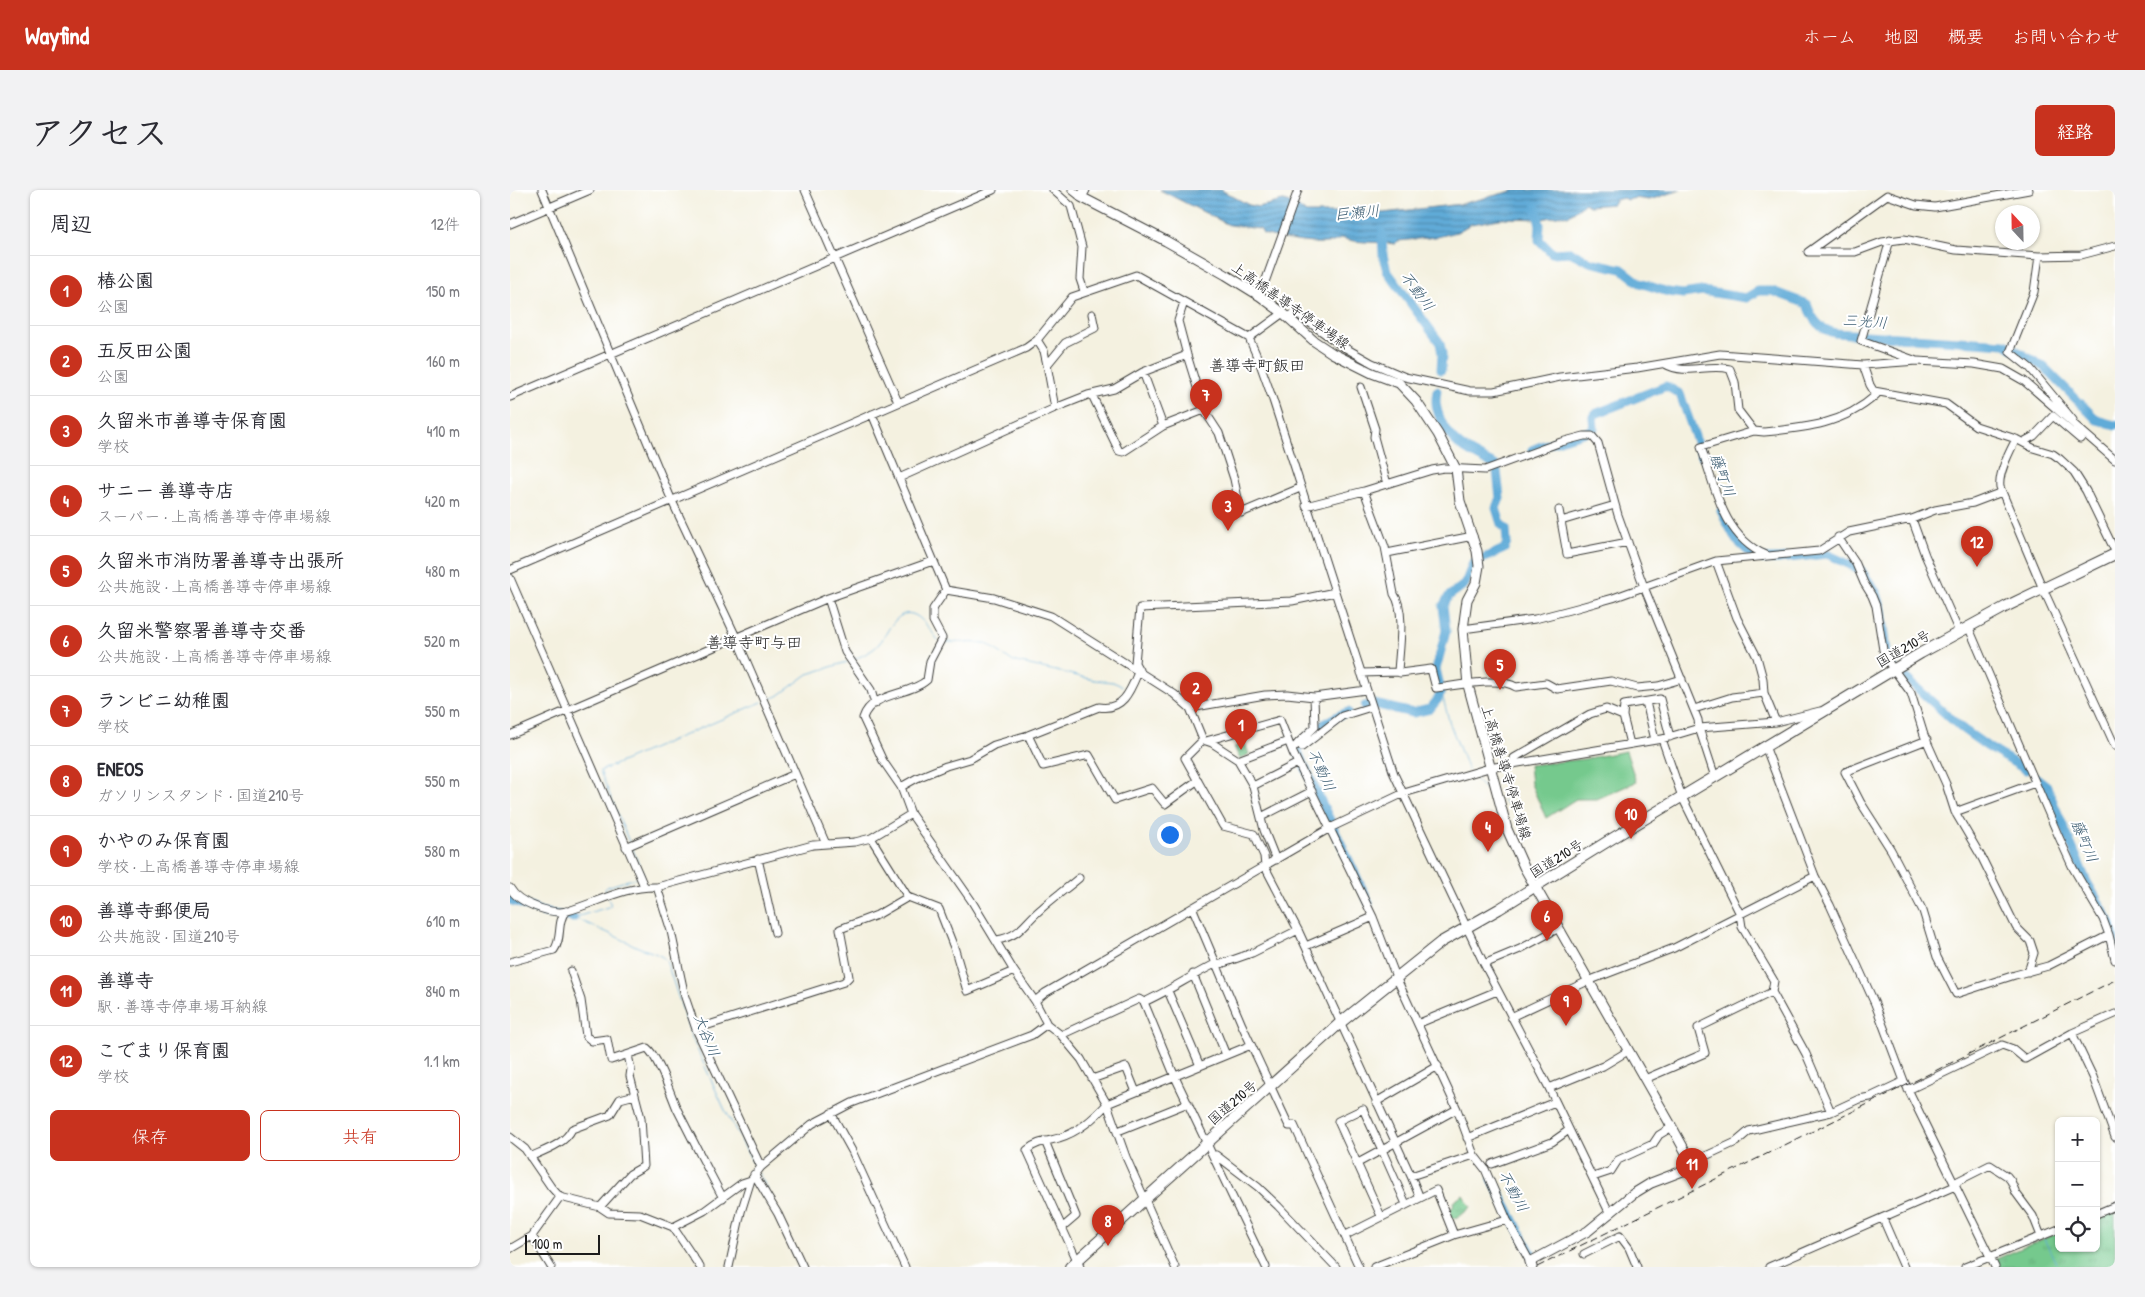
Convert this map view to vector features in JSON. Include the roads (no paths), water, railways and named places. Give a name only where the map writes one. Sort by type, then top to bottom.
[{"type":"highway","name":"国道210号","points":[[1076,1265],[1206,1142],[1340,1023],[1441,942],[1536,887],[1892,670],[1964,629],[2115,554]]},
{"type":"main road","name":"上高橋善導寺停車場線","points":[[1083,193],[1260,296],[1314,341],[1332,353],[1372,374],[1400,383],[1438,434],[1456,468],[1460,501],[1477,551],[1479,566],[1476,583],[1467,600],[1464,629],[1468,685],[1507,829],[1524,867],[1672,1127],[1691,1165]]},
{"type":"main road","points":[[1531,1264],[1588,1231],[1633,1194],[1651,1183],[1685,1170],[1691,1165]]},
{"type":"street","points":[[542,190],[672,501],[736,638],[826,844]]},
{"type":"street","points":[[510,224],[590,190]]},
{"type":"street","points":[[806,190],[898,402]]},
{"type":"street","points":[[510,397],[994,190]]},
{"type":"street","points":[[1053,190],[1072,206],[1082,247],[1080,279],[1084,291]]},
{"type":"street","points":[[1072,190],[1083,193]]},
{"type":"street","points":[[1260,296],[1298,190]]},
{"type":"street","points":[[2029,190],[1935,207],[1916,205],[1887,195],[1808,252],[1855,252],[1890,240],[1904,239],[1956,250],[2038,256],[2081,255],[2115,246]]},
{"type":"street","points":[[1890,240],[1862,337],[1917,361]]},
{"type":"street","points":[[2038,256],[2034,292],[2010,352],[2036,375],[2067,411],[2076,427]]},
{"type":"street","points":[[510,570],[1026,348],[1036,340],[1072,297],[1084,291],[1136,275],[1248,338],[1259,360],[1394,774],[1497,991],[1550,1088],[1555,1102],[1610,1214]]},
{"type":"street","points":[[1184,302],[1178,321],[1187,355],[1204,410],[1219,433],[1234,479],[1242,513],[1300,488]]},
{"type":"street","points":[[1248,338],[1285,315],[1296,313],[1342,346],[1405,377],[1470,391],[1494,391],[1560,377],[1664,364],[1720,354],[1863,365],[1917,361],[1974,364],[2003,369],[2024,381],[2115,460]]},
{"type":"street","points":[[1047,365],[1065,343],[1095,328],[1092,314]]},
{"type":"street","points":[[1036,340],[1044,351],[1055,408]]},
{"type":"street","points":[[899,478],[1055,408],[1114,389],[1143,372],[1187,355]]},
{"type":"street","points":[[1664,364],[1681,370],[1730,369],[1735,382],[1738,410],[1754,431]]},
{"type":"street","points":[[1766,557],[1748,546],[1732,528],[1720,502],[1702,447],[1754,431],[1795,430],[1826,424],[1864,406],[1876,395],[1863,365]]},
{"type":"street","points":[[1143,372],[1163,426]]},
{"type":"street","points":[[1361,387],[1375,429],[1374,437],[1387,484]]},
{"type":"street","points":[[1874,391],[1946,404],[1976,426],[2020,440],[2033,448],[2053,454],[2074,472],[2086,491],[2115,554]]},
{"type":"street","points":[[1092,395],[1121,452],[1125,452],[1163,426],[1204,410]]},
{"type":"street","points":[[872,414],[932,561],[946,590]]},
{"type":"street","points":[[2084,434],[2080,439],[2054,416],[2034,436],[2020,440],[2000,481],[2002,492],[2044,589],[2115,746]]},
{"type":"street","points":[[1306,506],[1364,491],[1432,470],[1444,468],[1485,470],[1551,446],[1589,435],[1596,438],[1615,505],[1644,587],[1694,709],[1715,777]]},
{"type":"street","points":[[1364,491],[1387,553],[1394,594],[1398,600],[1401,624],[1398,672]]},
{"type":"street","points":[[1464,629],[1535,619],[1613,598],[1716,561],[1819,551],[1838,537],[1849,532],[1912,519],[1935,510],[1972,503],[2002,492]]},
{"type":"street","points":[[1561,521],[1615,505]]},
{"type":"street","points":[[1559,510],[1567,554],[1628,542]]},
{"type":"street","points":[[1912,519],[1925,555],[1964,629],[2073,868],[2104,919],[2115,960]]},
{"type":"street","points":[[1387,553],[1473,536]]},
{"type":"street","points":[[1838,537],[1858,569],[1876,606],[1882,650],[1892,670],[1911,693],[1955,812],[1982,858],[2016,927],[2030,941],[2034,952],[2028,972]]},
{"type":"street","points":[[510,735],[828,598],[932,561]]},
{"type":"street","points":[[1716,561],[1737,618],[1756,657],[1763,679],[1764,693],[1776,722]]},
{"type":"street","points":[[510,578],[644,886]]},
{"type":"street","points":[[946,590],[1002,600],[1051,616],[1139,670],[1174,694],[1190,708],[1204,741],[1238,760],[1253,786],[1264,830],[1276,860]]},
{"type":"street","points":[[946,590],[933,609],[934,625],[942,638],[930,661],[927,680],[916,687],[891,695],[875,704],[867,710],[863,718],[883,761],[901,787],[911,814],[947,863],[997,940],[1047,1024],[1061,1035],[1081,1059],[1107,1104],[1126,1157],[1175,1267]]},
{"type":"street","points":[[1139,670],[1135,663],[1140,608],[1292,600],[1335,592]]},
{"type":"street","points":[[828,598],[845,652],[871,690],[875,704]]},
{"type":"street","points":[[1361,673],[1400,673],[1431,669],[1439,687],[1496,682],[1511,684],[1516,687],[1546,683],[1557,689],[1611,681],[1637,688],[1658,686],[1682,679]]},
{"type":"street","points":[[901,787],[946,766],[970,760],[994,745],[1028,735],[1099,707],[1107,708],[1120,704],[1131,690],[1139,670]]},
{"type":"street","points":[[1190,708],[1265,695],[1287,694],[1314,697],[1366,690]]},
{"type":"street","points":[[1694,709],[1732,696],[1764,693]]},
{"type":"street","points":[[1292,750],[1315,727],[1314,697]]},
{"type":"street","points":[[1630,744],[1623,716],[1624,705],[1660,699],[1662,739]]},
{"type":"street","points":[[1646,702],[1662,739],[1682,797],[1740,914],[1742,927],[1774,981],[1772,992],[1806,1054],[1831,1112]]},
{"type":"street","points":[[1302,747],[1342,716],[1371,707]]},
{"type":"street","points":[[1513,764],[1514,758],[1590,714],[1606,709],[1623,716]]},
{"type":"street","points":[[1035,1001],[1044,993],[1332,827],[1404,792],[1489,768],[1662,739],[1699,728],[1776,722],[1829,709]]},
{"type":"street","points":[[1420,1198],[1306,946],[1264,867],[1264,856],[1254,834],[1223,826],[1185,758],[1204,741],[1280,720],[1298,763],[1332,827],[1373,917],[1396,977],[1457,1109],[1474,1154],[1484,1169],[1507,1220],[1531,1264]]},
{"type":"street","points":[[1028,735],[1042,766],[1089,755],[1115,800],[1152,788],[1165,804],[1198,780]]},
{"type":"street","points":[[1927,740],[1845,772],[1923,911],[1937,956],[1956,994],[2062,960],[2088,944],[2109,935]]},
{"type":"street","points":[[1238,760],[1288,741]]},
{"type":"street","points":[[1765,746],[1815,876],[1875,1004],[1904,1081],[1995,1267]]},
{"type":"street","points":[[1253,786],[1298,763]]},
{"type":"street","points":[[626,847],[795,774]]},
{"type":"street","points":[[1955,812],[2035,783]]},
{"type":"street","points":[[1261,817],[1312,791]]},
{"type":"street","points":[[510,888],[515,896],[523,902],[546,909],[566,911],[614,894],[644,886],[657,887],[813,845],[872,838],[911,814]]},
{"type":"street","points":[[872,838],[908,897],[939,909],[955,950],[966,991],[1014,971]]},
{"type":"street","points":[[758,859],[775,933]]},
{"type":"street","points":[[1511,1017],[1588,981],[1674,948],[1815,876]]},
{"type":"street","points":[[997,940],[1011,938],[1027,925],[1039,910],[1079,878]]},
{"type":"street","points":[[657,887],[671,931],[685,997],[696,1029],[757,1163],[761,1167]]},
{"type":"street","points":[[696,1029],[844,982],[849,977],[840,930],[843,927],[877,915],[908,897]]},
{"type":"street","points":[[1193,908],[1270,1087],[1289,1126],[1294,1125],[1359,1267]]},
{"type":"street","points":[[510,962],[554,950],[558,942],[562,917],[566,911]]},
{"type":"street","points":[[1306,946],[1373,917]]},
{"type":"street","points":[[1484,964],[1513,953],[1559,928]]},
{"type":"street","points":[[1144,1002],[1168,991],[1193,974],[1252,953],[1298,930]]},
{"type":"street","points":[[571,971],[581,1000],[586,1036],[592,1041],[606,1039],[611,1060],[647,1048],[651,1052],[665,1077],[676,1107],[723,1198]]},
{"type":"street","points":[[1193,974],[1226,1055]]},
{"type":"street","points":[[1168,991],[1200,1066]]},
{"type":"street","points":[[1422,1022],[1497,991]]},
{"type":"street","points":[[1645,1079],[1705,1053],[1698,1028],[1772,992]]},
{"type":"street","points":[[1061,1035],[1139,998],[1144,1002],[1175,1077],[1264,1266]]},
{"type":"street","points":[[1908,1090],[2002,1045],[2013,1049],[2026,1059],[2072,1033],[2115,1014]]},
{"type":"street","points":[[673,1226],[704,1211],[723,1198],[752,1177],[761,1167],[812,1124],[831,1113],[882,1090],[971,1059],[1032,1035],[1047,1024]]},
{"type":"street","points":[[2072,1033],[2093,1077],[2115,1137]]},
{"type":"street","points":[[1076,1265],[1062,1228],[1026,1150],[1032,1146],[1079,1129],[1096,1116],[1107,1104],[1251,1045]]},
{"type":"street","points":[[1550,1088],[1603,1066],[1628,1051]]},
{"type":"street","points":[[600,1207],[630,1174],[644,1166],[641,1118],[630,1076],[631,1070],[628,1055]]},
{"type":"street","points":[[1092,1079],[1126,1066],[1136,1092]]},
{"type":"street","points":[[1376,1102],[1438,1066]]},
{"type":"street","points":[[1691,1165],[1699,1159],[1736,1142],[1749,1131],[1831,1112],[1904,1081]]},
{"type":"street","points":[[530,1157],[570,1137],[572,1129],[610,1115],[620,1099],[635,1095]]},
{"type":"street","points":[[1467,1138],[1555,1102]]},
{"type":"street","points":[[1118,1131],[1188,1103]]},
{"type":"street","points":[[1381,1216],[1338,1121],[1363,1109],[1406,1204]]},
{"type":"street","points":[[1356,1164],[1457,1109]]},
{"type":"street","points":[[831,1113],[852,1151],[905,1267]]},
{"type":"street","points":[[1593,1177],[1610,1171],[1618,1160],[1653,1144],[1659,1135],[1672,1127]]},
{"type":"street","points":[[1492,1164],[1552,1142],[1569,1130]]},
{"type":"street","points":[[510,1137],[517,1141],[560,1197],[600,1207],[609,1213],[640,1214],[673,1226],[700,1267]]},
{"type":"street","points":[[1045,1141],[1076,1216],[1062,1228]]},
{"type":"street","points":[[1206,1142],[1218,1158],[1258,1187],[1278,1206],[1336,1267]]},
{"type":"street","points":[[1411,1176],[1474,1154]]},
{"type":"street","points":[[1769,1267],[1883,1219],[1954,1186],[1958,1181],[1990,1165],[2012,1181],[2016,1193],[2033,1216],[2041,1236]]},
{"type":"street","points":[[729,1267],[741,1212],[752,1177]]},
{"type":"street","points":[[752,1177],[778,1214],[803,1267]]},
{"type":"street","points":[[1346,1235],[1436,1190],[1454,1235]]},
{"type":"street","points":[[510,1249],[532,1236],[560,1197]]},
{"type":"street","points":[[2100,1212],[2115,1206]]},
{"type":"street","points":[[1883,1219],[1904,1267]]},
{"type":"street","points":[[1374,1267],[1454,1235],[1507,1220]]},
{"type":"street","points":[[1966,1267],[2055,1231]]},
{"type":"street","points":[[532,1236],[551,1267]]},
{"type":"street","points":[[1584,1254],[1620,1236],[1629,1248],[1637,1267]]},
{"type":"water","points":[[1160,190],[1221,190],[1249,205],[1258,207],[1283,201],[1296,205],[1306,213],[1383,213],[1461,204],[1516,190],[1681,190],[1649,200],[1635,198],[1627,200],[1623,198],[1615,200],[1613,204],[1589,206],[1585,203],[1568,216],[1562,215],[1542,219],[1505,218],[1471,224],[1457,232],[1437,237],[1398,241],[1395,244],[1341,238],[1326,243],[1315,243],[1270,236],[1263,234],[1260,229],[1229,225]]},
{"type":"waterway","name":"三光川","points":[[1536,207],[1540,225],[1539,240],[1552,253],[1570,252],[1590,262],[1622,269],[1640,283],[1668,292],[1683,294],[1702,291],[1746,298],[1758,291],[1772,291],[1807,304],[1817,323],[1835,333],[2005,344],[2044,367],[2097,420],[2115,425]]},
{"type":"waterway","name":"不動川","points":[[1382,233],[1383,255],[1387,271],[1440,343],[1442,354],[1441,370]]},
{"type":"waterway","name":"藤町川","points":[[1532,450],[1592,430],[1594,428],[1593,417],[1595,414],[1666,386],[1680,394],[1702,456]]},
{"type":"waterway","name":"不動川","points":[[1437,391],[1436,402],[1438,411],[1449,435],[1462,447],[1495,465]]},
{"type":"waterway","name":"不動川","points":[[1365,706],[1374,704],[1413,713],[1430,709],[1438,699],[1441,691],[1436,669],[1446,631],[1443,606],[1449,596],[1465,584],[1473,563],[1504,549],[1507,543],[1506,529],[1501,524],[1496,508],[1500,498],[1497,471]]},
{"type":"waterway","name":"藤町川","points":[[1721,511],[1736,540],[1749,552],[1763,559],[1827,554],[1861,570],[1877,593],[1882,610],[1887,652],[1893,664]]},
{"type":"waterway","points":[[853,660],[875,648],[893,623],[900,616],[907,614],[913,614],[924,622],[938,640]]},
{"type":"waterway","points":[[944,642],[986,643],[1012,661],[1095,680],[1113,682],[1122,686]]},
{"type":"waterway","points":[[766,700],[778,696],[808,674],[847,662]]},
{"type":"waterway","name":"藤町川","points":[[1898,671],[1960,727],[2026,770]]},
{"type":"waterway","points":[[1441,691],[1450,724],[1468,770]]},
{"type":"waterway","points":[[629,842],[600,771],[762,702]]},
{"type":"waterway","name":"不動川","points":[[1348,712],[1333,718],[1320,727],[1297,750],[1369,903]]},
{"type":"waterway","points":[[1472,776],[1493,794]]},
{"type":"waterway","name":"藤町川","points":[[2037,778],[2046,785],[2087,882],[2110,922],[2115,944]]},
{"type":"waterway","points":[[1503,800],[1528,823]]},
{"type":"waterway","points":[[632,848],[643,874],[642,876]]},
{"type":"waterway","points":[[607,894],[605,889],[607,887],[638,877]]},
{"type":"waterway","name":"大谷川","points":[[510,900],[542,912],[573,918]]},
{"type":"waterway","points":[[573,918],[611,906],[609,900]]},
{"type":"waterway","name":"大谷川","points":[[574,918],[666,960],[692,1038],[724,1108],[756,1168]]},
{"type":"waterway","name":"大谷川","points":[[759,1174],[768,1190]]},
{"type":"waterway","name":"不動川","points":[[1492,1179],[1533,1256]]},
{"type":"waterway","points":[[2044,1239],[2056,1263]]},
{"type":"railway","points":[[1537,1267],[2115,980]]},
{"type":"place","name":"ランビニ幼稚園","points":[[1206,420]]},
{"type":"place","name":"久留米市善導寺保育園","points":[[1228,531]]},
{"type":"place","name":"こでまり保育園","points":[[1977,567]]},
{"type":"place","name":"久留米市消防署善導寺出張所","points":[[1500,690]]},
{"type":"place","name":"五反田公園","points":[[1196,713]]},
{"type":"place","name":"椿公園","points":[[1241,750]]},
{"type":"place","name":"善導寺郵便局","points":[[1631,839]]},
{"type":"place","name":"サニー 善導寺店","points":[[1488,852]]},
{"type":"place","name":"久留米警察署善導寺交番","points":[[1547,941]]},
{"type":"place","name":"かやのみ保育園","points":[[1566,1026]]},
{"type":"place","name":"善導寺","points":[[1692,1189]]},
{"type":"place","name":"ENEOS","points":[[1108,1246]]},
{"type":"district","name":"善導寺町飯田","points":[[1257,365]]},
{"type":"district","name":"善導寺町与田","points":[[754,642]]},
{"type":"water label","name":"巨瀬川","points":[[1357,212]]}]
